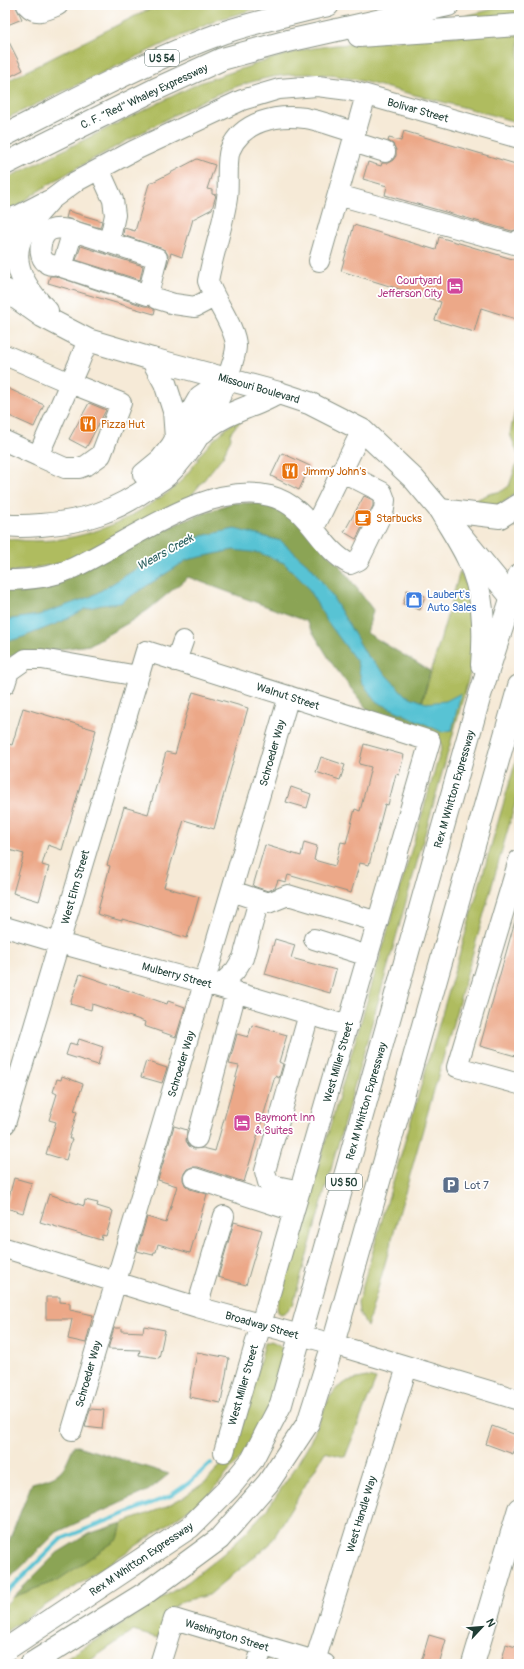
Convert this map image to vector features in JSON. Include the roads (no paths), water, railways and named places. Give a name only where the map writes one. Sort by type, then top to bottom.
[{"type":"main road","name":"US 54","points":[[5,135],[184,48],[226,32],[275,17],[328,5]]},
{"type":"main road","name":"US 54","points":[[288,41],[448,5]]},
{"type":"main road","points":[[288,41],[519,25]]},
{"type":"main road","name":"C. F. “Red” Whaley Expressway","points":[[5,164],[140,97],[222,60],[288,41]]},
{"type":"main road","points":[[5,221],[20,216],[48,202]]},
{"type":"main road","points":[[48,202],[23,234],[18,244],[18,261],[22,279],[31,293],[65,328]]},
{"type":"main road","name":"Missouri Boulevard","points":[[5,290],[42,316],[88,340],[279,393],[309,403],[362,430],[414,479],[516,601]]},
{"type":"main road","points":[[5,311],[65,328]]},
{"type":"main road","points":[[152,359],[165,383],[174,411],[187,438]]},
{"type":"main road","points":[[5,526],[15,527],[66,524],[104,513],[132,500],[168,474],[187,438],[200,397],[227,379]]},
{"type":"main road","points":[[5,510],[40,513],[59,512],[92,504],[124,487],[144,474],[187,438],[234,412],[279,393]]},
{"type":"main road","points":[[440,510],[500,517],[519,505]]},
{"type":"main road","points":[[440,510],[468,559],[480,593],[483,616],[484,646],[480,695]]},
{"type":"main road","name":"Rex M Whitton Expressway","points":[[5,1650],[190,1527],[229,1488],[252,1460],[281,1404],[480,695],[516,601],[519,575]]},
{"type":"main road","name":"US 50","points":[[31,1664],[147,1592],[219,1539],[268,1484],[308,1423],[333,1344],[514,720],[519,686]]},
{"type":"main road","points":[[473,1664],[519,1509]]},
{"type":"street","points":[[27,5],[40,13],[58,5]]},
{"type":"street","name":"Bolivar Street","points":[[5,238],[48,202],[75,182],[133,151],[242,100],[279,89],[317,86],[349,90],[519,138]]},
{"type":"street","points":[[319,261],[366,95]]},
{"type":"street","points":[[227,379],[236,347],[233,332],[214,297],[208,281],[228,198],[230,151],[236,139],[246,129],[261,121],[278,117],[306,118],[354,137],[385,152]]},
{"type":"street","points":[[99,169],[113,200],[115,215],[109,243]]},
{"type":"street","points":[[338,194],[518,245],[519,240]]},
{"type":"street","points":[[53,265],[46,263],[42,257],[40,248],[43,236],[50,230],[63,228],[73,231],[157,258],[148,295],[62,267],[73,231]]},
{"type":"street","points":[[158,299],[174,304],[195,307],[214,297]]},
{"type":"street","points":[[43,458],[70,383],[88,340]]},
{"type":"street","points":[[5,355],[70,383],[121,402],[101,455],[79,468],[65,468],[5,440]]},
{"type":"street","points":[[314,528],[362,430]]},
{"type":"street","points":[[5,580],[19,580],[50,575],[72,568],[158,521],[218,497],[237,494],[270,496],[286,503],[304,516],[339,558],[350,564],[359,560],[384,509],[385,500],[382,492],[342,471]]},
{"type":"street","points":[[176,660],[183,641]]},
{"type":"street","name":"Walnut Street","points":[[146,651],[430,741]]},
{"type":"street","name":"West Elm Street","points":[[5,1124],[146,651]]},
{"type":"street","points":[[6,676],[26,659],[42,659],[138,676]]},
{"type":"street","name":"Schroeder Way","points":[[72,1430],[116,1282],[220,987],[232,891],[289,696]]},
{"type":"street","name":"West Miller Street","points":[[224,1452],[430,741]]},
{"type":"street","points":[[518,869],[457,1067],[519,1084]]},
{"type":"street","points":[[232,891],[268,903],[288,895],[378,922]]},
{"type":"street","points":[[197,1138],[220,987],[243,958],[259,900]]},
{"type":"street","name":"Mulberry Street","points":[[5,927],[220,987],[348,1026]]},
{"type":"street","points":[[314,939],[368,956]]},
{"type":"street","points":[[300,1191],[276,1186],[268,1182],[265,1171],[309,1014]]},
{"type":"street","points":[[194,1178],[294,1211]]},
{"type":"street","points":[[197,1307],[224,1216]]},
{"type":"street","name":"Broadway Street","points":[[5,1248],[197,1307],[333,1344],[407,1368],[519,1400]]},
{"type":"street","name":"West Handle Way","points":[[318,1663],[407,1368]]},
{"type":"street","name":"Washington Street","points":[[160,1664],[174,1619],[260,1655],[318,1663]]},
{"type":"water","points":[[235,529],[281,541],[312,568],[332,596],[366,654],[405,695],[426,703],[446,701],[461,693],[452,730],[442,732],[377,702],[362,683],[357,662],[327,621],[306,585],[284,563],[260,553],[233,550],[187,560],[120,603],[101,605],[85,609],[61,622],[23,637],[13,640],[5,640],[5,620],[39,615],[92,596],[161,554],[201,536]]},
{"type":"waterway","points":[[5,1594],[61,1539],[170,1496],[189,1483],[211,1463]]},
{"type":"place","name":"Courtyard Jefferson City","points":[[455,286]]},
{"type":"place","name":"Pizza Hut","points":[[88,424]]},
{"type":"place","name":"Jimmy John's","points":[[290,471]]},
{"type":"place","name":"Starbucks","points":[[363,518]]},
{"type":"place","name":"Laubert's Auto Sales","points":[[414,600]]},
{"type":"place","name":"Baymont Inn & Suites","points":[[242,1123]]},
{"type":"place","name":"Lot 7","points":[[451,1185]]},
{"type":"water label","name":"Wears Creek","points":[[165,552]]}]
